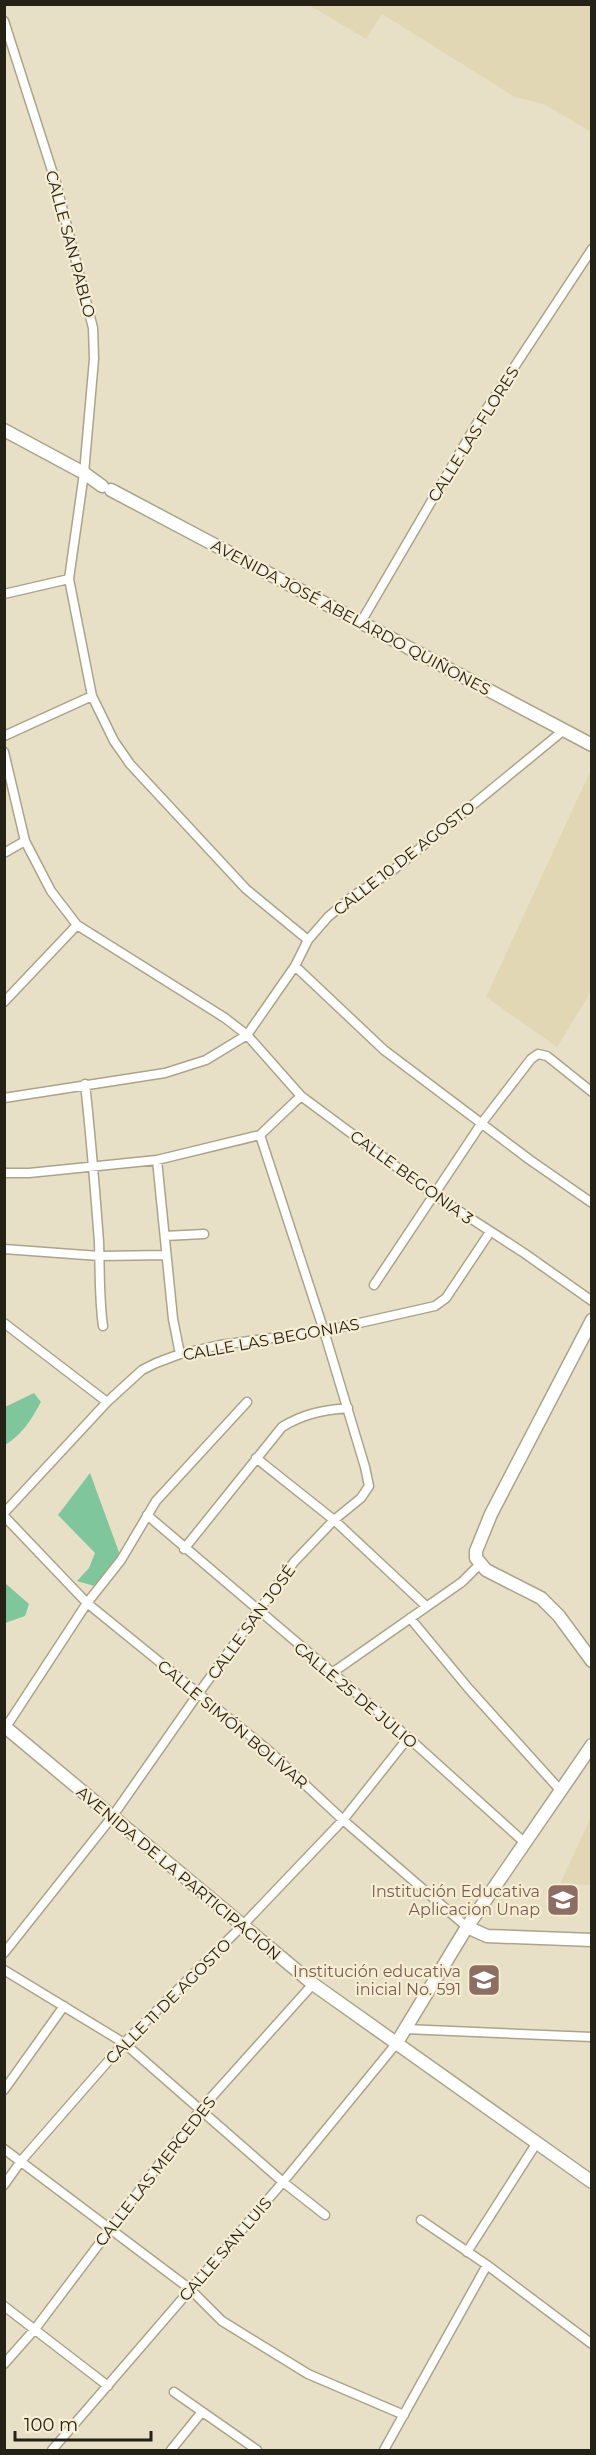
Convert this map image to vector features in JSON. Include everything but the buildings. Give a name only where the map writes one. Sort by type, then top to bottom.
[{"type":"main road","name":"AVENIDA JOSÉ ABELARDO QUIÑONES","points":[[4,430],[84,473],[106,488],[591,745]]},
{"type":"main road","points":[[591,1320],[491,1514],[476,1551],[480,1564],[486,1570],[541,1598],[559,1616],[591,1661]]},
{"type":"main road","name":"AVENIDA DE LA PARTICIPACIÓN","points":[[5,1728],[241,1927],[313,1984],[591,2182]]},
{"type":"main road","points":[[396,2044],[467,1927],[591,1745]]},
{"type":"main road","points":[[467,1927],[487,1936],[591,1940]]},
{"type":"street","name":"CALLE SAN PABLO","points":[[4,21],[56,183],[93,328],[94,359],[84,473],[69,579],[92,696],[114,741],[130,764],[246,889],[308,940]]},
{"type":"street","name":"CALLE LAS FLORES","points":[[361,622],[476,425],[591,249]]},
{"type":"street","points":[[4,594],[69,579]]},
{"type":"street","points":[[4,736],[92,696]]},
{"type":"street","name":"CALLE 10 DE AGOSTO","points":[[4,1098],[165,1073],[206,1060],[247,1035],[295,966],[308,940],[328,917],[344,903],[392,872],[564,730]]},
{"type":"street","points":[[4,752],[25,841],[51,891],[77,926],[4,1002]]},
{"type":"street","points":[[4,853],[25,841]]},
{"type":"street","name":"CALLE BEGONIA 3","points":[[77,926],[225,1018],[247,1035],[301,1096],[433,1194],[524,1253],[591,1301]]},
{"type":"street","points":[[295,966],[384,1050],[481,1124],[591,1203]]},
{"type":"street","points":[[374,1285],[481,1124],[531,1059],[542,1054],[554,1061],[591,1092]]},
{"type":"street","points":[[85,1084],[94,1166],[99,1302],[103,1326]]},
{"type":"street","points":[[4,1173],[29,1173],[157,1160],[260,1135],[301,1096]]},
{"type":"street","points":[[184,1549],[282,1428],[298,1417],[325,1410],[348,1408],[260,1135]]},
{"type":"street","points":[[157,1160],[173,1319],[180,1354]]},
{"type":"street","name":"CALLE LAS BEGONIAS","points":[[4,1515],[107,1402],[142,1370],[156,1362],[180,1354],[220,1345],[324,1331],[441,1303],[490,1232]]},
{"type":"street","points":[[165,1236],[204,1234]]},
{"type":"street","points":[[4,1249],[99,1256],[166,1255]]},
{"type":"street","points":[[4,1323],[107,1402]]},
{"type":"street","points":[[5,1728],[87,1603],[121,1560],[156,1501],[247,1402]]},
{"type":"street","name":"CALLE SAN JOSÉ","points":[[4,1953],[112,1817],[294,1562],[334,1520],[367,1491],[368,1481],[348,1408]]},
{"type":"street","points":[[256,1458],[334,1520],[426,1606]]},
{"type":"street","name":"CALLE SIMÓN BOLÍVAR","points":[[4,1515],[87,1603],[268,1750],[343,1820],[467,1927]]},
{"type":"street","name":"CALLE 25 DE JULIO","points":[[147,1515],[184,1549],[408,1738],[525,1844]]},
{"type":"street","points":[[332,1673],[462,1582],[480,1564]]},
{"type":"street","points":[[410,1618],[469,1689],[561,1791]]},
{"type":"street","name":"CALLE 11 DE AGOSTO","points":[[4,2186],[21,2161],[124,2043],[241,1927],[343,1820],[408,1738]]},
{"type":"street","points":[[4,1970],[124,2043],[283,2182],[325,2215]]},
{"type":"street","name":"CALLE LAS MERCEDES","points":[[4,2364],[35,2329],[200,2110],[313,1984]]},
{"type":"street","points":[[4,2090],[64,2006]]},
{"type":"street","points":[[405,2029],[591,2037]]},
{"type":"street","name":"CALLE SAN LUIS","points":[[52,2451],[283,2182],[396,2044]]},
{"type":"street","points":[[467,2252],[536,2144]]},
{"type":"street","points":[[4,2149],[111,2227],[190,2289],[222,2321],[308,2374],[404,2415]]},
{"type":"street","points":[[421,2220],[487,2265],[591,2344]]},
{"type":"street","points":[[384,2451],[487,2265]]},
{"type":"street","points":[[4,2306],[108,2386]]},
{"type":"street","points":[[174,2392],[257,2451]]},
{"type":"street","points":[[171,2451],[201,2413]]},
{"type":"shaded area","points":[[309,5],[591,5],[591,132],[544,104],[515,97],[382,14],[366,39]]},
{"type":"shaded area","points":[[589,774],[592,775],[591,992],[557,1047],[486,997]]},
{"type":"shaded area","points":[[591,1817],[591,1885],[560,1884]]},
{"type":"green space","points":[[34,1393],[41,1402],[34,1415],[16,1437],[5,1445],[5,1407]]},
{"type":"green space","points":[[90,1473],[120,1555],[94,1586],[77,1581],[89,1568],[95,1553],[58,1515]]},
{"type":"green space","points":[[5,1583],[29,1604],[25,1616],[5,1623]]},
{"type":"place","name":"Institución Educativa Aplicacion Unap","points":[[563,1900]]},
{"type":"place","name":"Institución educativa inicial No. 591","points":[[484,1980]]}]
